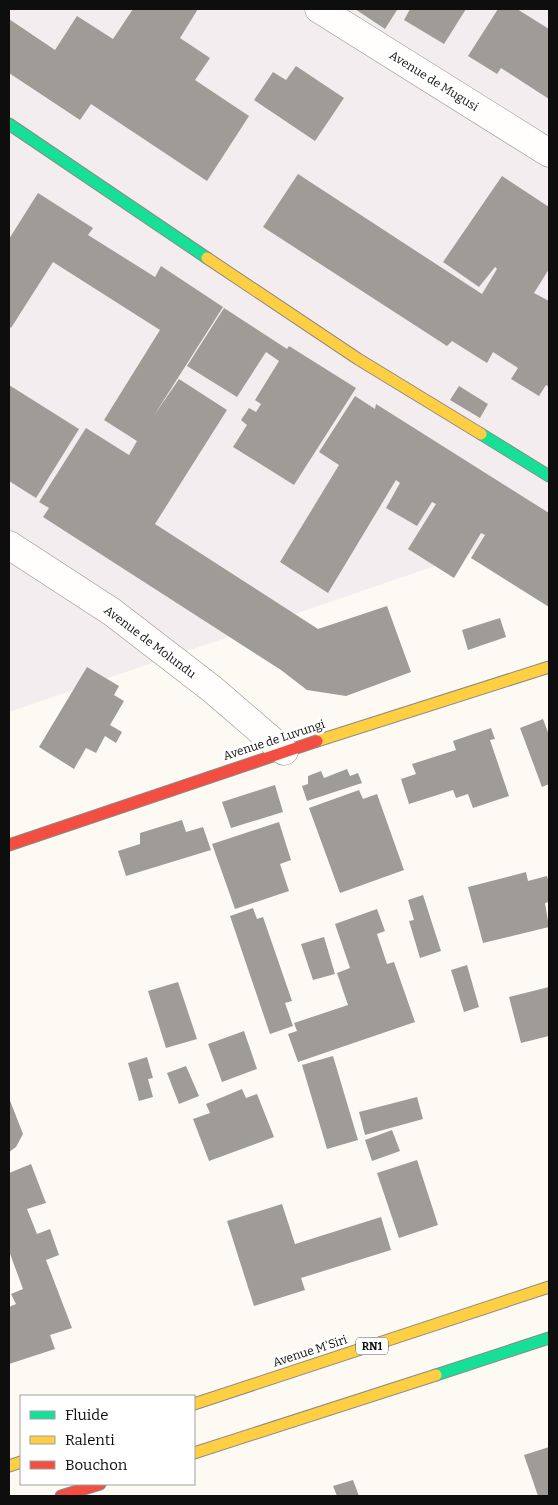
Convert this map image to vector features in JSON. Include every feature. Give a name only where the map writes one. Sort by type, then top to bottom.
[{"type":"main road","points":[[9,124],[358,358],[549,476]]},
{"type":"main road","name":"Avenue de Luvungi","points":[[9,845],[284,751],[549,667]]},
{"type":"main road","name":"Avenue M'Siri","points":[[195,1404],[549,1287]]},
{"type":"main road","points":[[195,1453],[549,1338]]},
{"type":"main road","points":[[61,1496],[97,1485]]},
{"type":"street","name":"Avenue de Mugusi","points":[[319,9],[549,153]]},
{"type":"street","name":"Avenue de Molundu","points":[[9,546],[112,612],[212,689],[284,751]]},
{"type":"shaded area","points":[[9,9],[549,9],[549,527],[9,712]]},
{"type":"building","points":[[133,9],[198,9],[180,38],[210,58],[195,80],[249,116],[207,181],[91,104],[80,120],[9,73],[9,19],[55,50],[77,16],[113,39]]},
{"type":"building","points":[[355,9],[395,9],[397,10],[385,29]]},
{"type":"building","points":[[410,9],[466,9],[444,44],[404,20]]},
{"type":"building","points":[[498,9],[517,9],[549,29],[549,99],[501,68],[497,74],[468,56]]},
{"type":"building","points":[[296,66],[344,98],[315,141],[254,100],[273,72],[286,80]]},
{"type":"building","points":[[298,174],[482,294],[497,269],[495,267],[479,287],[443,262],[502,176],[549,207],[549,269],[534,293],[549,301],[549,387],[546,385],[539,396],[511,379],[518,368],[493,352],[487,363],[452,341],[447,346],[263,227]]},
{"type":"building","points":[[38,193],[93,228],[88,235],[155,277],[161,266],[223,307],[153,417],[179,379],[227,410],[155,524],[318,629],[387,606],[411,672],[346,696],[307,690],[281,670],[43,517],[49,508],[39,502],[86,428],[129,455],[137,441],[104,420],[160,330],[53,262],[11,328],[9,326],[9,239]]},
{"type":"building","points":[[224,308],[287,349],[289,346],[356,388],[294,485],[233,447],[247,425],[241,420],[249,408],[256,412],[261,404],[255,400],[279,361],[266,352],[237,397],[187,366]]},
{"type":"building","points":[[9,385],[79,429],[36,498],[9,481]]},
{"type":"building","points":[[459,386],[488,404],[480,418],[450,400]]},
{"type":"building","points":[[355,396],[375,409],[376,404],[549,513],[549,607],[471,558],[485,535],[481,533],[454,578],[408,549],[436,504],[432,502],[417,526],[386,508],[400,483],[396,480],[328,593],[280,562],[339,465],[319,452]]},
{"type":"building","points":[[500,618],[506,637],[468,650],[462,630]]},
{"type":"building","points":[[87,667],[119,686],[114,695],[124,701],[110,725],[122,732],[116,743],[105,736],[96,753],[86,748],[74,769],[39,747]]},
{"type":"building","points":[[543,719],[549,735],[549,784],[542,787],[520,728]]},
{"type":"building","points":[[491,728],[495,739],[490,740],[509,796],[473,808],[468,794],[456,798],[453,790],[409,804],[401,779],[416,774],[412,764],[456,750],[453,741]]},
{"type":"building","points":[[347,769],[350,776],[358,773],[362,783],[307,801],[302,786],[308,784],[308,776],[321,771],[324,778]]},
{"type":"building","points":[[275,785],[283,812],[231,828],[222,802]]},
{"type":"building","points":[[359,790],[363,799],[377,794],[404,870],[340,893],[309,808]]},
{"type":"building","points":[[182,820],[186,832],[203,827],[211,850],[126,876],[118,851],[140,844],[140,833]]},
{"type":"building","points":[[279,822],[291,860],[280,864],[289,891],[235,909],[212,844]]},
{"type":"building","points":[[526,872],[528,881],[547,876],[549,902],[545,903],[549,927],[483,943],[468,887]]},
{"type":"building","points":[[423,895],[441,951],[420,958],[409,921],[414,920],[408,900]]},
{"type":"building","points":[[253,908],[257,919],[263,917],[292,1001],[285,1003],[293,1026],[270,1034],[230,916]]},
{"type":"building","points":[[377,909],[385,931],[377,934],[387,964],[394,962],[415,1022],[298,1062],[288,1034],[297,1031],[294,1023],[348,1005],[337,973],[350,968],[335,924]]},
{"type":"building","points":[[324,937],[335,974],[313,980],[301,944]]},
{"type":"building","points":[[467,965],[479,1007],[464,1012],[451,970]]},
{"type":"building","points":[[178,982],[197,1039],[166,1048],[148,991]]},
{"type":"building","points":[[549,987],[549,1036],[521,1043],[509,997]]},
{"type":"building","points":[[244,1031],[257,1069],[222,1082],[208,1044]]},
{"type":"building","points":[[333,1056],[358,1140],[327,1149],[302,1065]]},
{"type":"building","points":[[147,1057],[153,1078],[148,1079],[153,1097],[139,1101],[128,1063]]},
{"type":"building","points":[[186,1066],[199,1096],[179,1104],[167,1073]]},
{"type":"building","points":[[242,1089],[246,1098],[257,1094],[274,1137],[209,1161],[193,1119],[210,1113],[206,1104]]},
{"type":"building","points":[[417,1097],[423,1119],[365,1135],[359,1112]]},
{"type":"building","points":[[9,1098],[23,1134],[16,1147],[9,1152]]},
{"type":"building","points":[[392,1130],[400,1151],[372,1161],[365,1140]]},
{"type":"building","points":[[417,1160],[438,1225],[399,1238],[377,1173]]},
{"type":"building","points":[[31,1164],[46,1203],[27,1209],[37,1234],[50,1229],[59,1255],[46,1260],[72,1328],[50,1335],[55,1349],[9,1364],[9,1307],[16,1304],[11,1294],[23,1289],[9,1251],[9,1173]]},
{"type":"building","points":[[282,1204],[295,1244],[381,1217],[391,1250],[301,1278],[305,1290],[254,1306],[227,1221]]},
{"type":"building","points":[[549,1447],[549,1496],[538,1496],[524,1455]]},
{"type":"building","points":[[353,1480],[359,1496],[337,1496],[333,1486]]},
{"type":"traffic: fast","points":[[9,124],[207,258]]},
{"type":"traffic: fast","points":[[481,434],[549,476]]},
{"type":"traffic: fast","points":[[436,1375],[549,1338]]},
{"type":"traffic: slow","points":[[207,258],[358,359],[481,434]]},
{"type":"traffic: slow","points":[[317,741],[549,667]]},
{"type":"traffic: slow","points":[[195,1404],[549,1287]]},
{"type":"traffic: slow","points":[[195,1453],[436,1375]]},
{"type":"traffic: slow","points":[[9,1466],[20,1462]]},
{"type":"traffic: jam","points":[[9,845],[317,741]]},
{"type":"traffic: jam","points":[[61,1496],[97,1485]]}]
